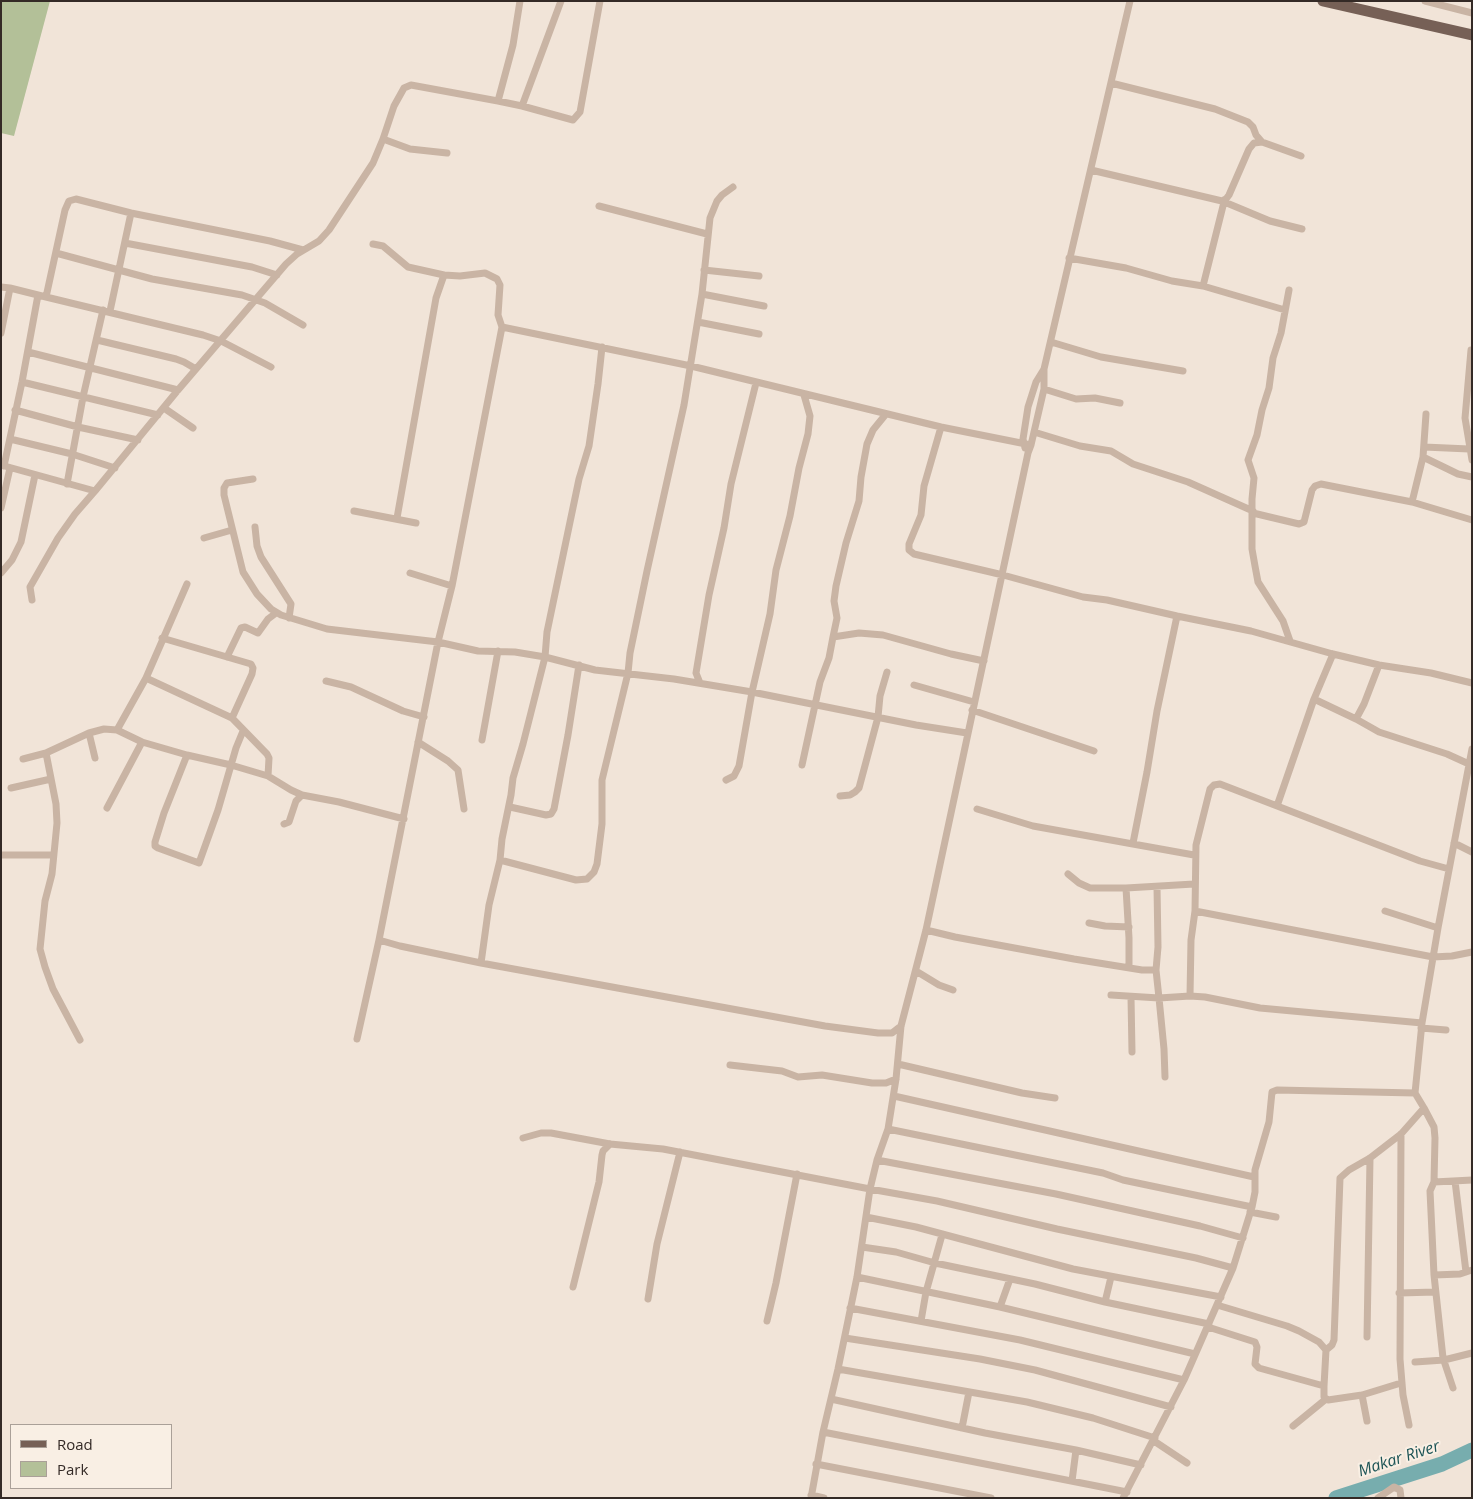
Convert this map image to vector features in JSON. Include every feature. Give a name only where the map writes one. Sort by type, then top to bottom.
[{"type":"main road","points":[[1323,1],[1472,35]]},
{"type":"street","points":[[498,101],[510,57],[520,1]]},
{"type":"street","points":[[522,106],[561,1]]},
{"type":"street","points":[[32,600],[30,587],[58,538],[75,514],[116,468],[178,390],[292,258],[319,241],[329,230],[365,177],[384,139],[400,93],[407,86],[411,85],[522,106],[569,120],[576,118],[580,112],[600,1]]},
{"type":"street","points":[[1027,445],[1034,432],[1044,389],[1044,369],[1130,1]]},
{"type":"street","points":[[1425,1],[1472,13]]},
{"type":"street","points":[[1111,82],[1215,108],[1248,122],[1262,142]]},
{"type":"street","points":[[1203,286],[1223,201],[1229,195],[1256,135]]},
{"type":"street","points":[[384,139],[410,149],[447,153]]},
{"type":"street","points":[[1252,144],[1262,142],[1301,156]]},
{"type":"street","points":[[1091,170],[1223,201],[1270,221],[1302,228]]},
{"type":"street","points":[[500,860],[576,880],[587,879],[594,872],[597,864],[602,824],[602,780],[624,673],[629,664],[646,571],[684,405],[702,294],[710,218],[717,201],[722,195],[733,188]]},
{"type":"street","points":[[1,508],[5,466],[28,352],[42,296],[56,253],[67,204],[72,199],[270,241],[303,250]]},
{"type":"street","points":[[599,206],[707,234]]},
{"type":"street","points":[[67,484],[83,397],[97,340],[119,270],[131,213]]},
{"type":"street","points":[[125,243],[252,267],[277,275]]},
{"type":"street","points":[[357,1039],[404,820],[438,642],[452,586],[502,327],[498,315],[500,285],[497,279],[485,273],[460,276],[408,267],[383,246],[373,244]]},
{"type":"street","points":[[56,253],[119,270],[256,299],[273,306],[303,325]]},
{"type":"street","points":[[1069,258],[1126,268],[1172,281],[1203,286],[1285,310]]},
{"type":"street","points":[[704,270],[759,276]]},
{"type":"street","points":[[397,518],[436,298],[444,274]]},
{"type":"street","points":[[1,287],[185,330],[221,341],[271,367]]},
{"type":"street","points":[[1,333],[10,288]]},
{"type":"street","points":[[1289,290],[1281,333],[1272,358],[1269,388],[1248,460],[1254,474],[1252,549],[1258,582],[1283,621],[1290,641]]},
{"type":"street","points":[[702,294],[764,306]]},
{"type":"street","points":[[698,322],[759,334]]},
{"type":"street","points":[[502,327],[691,366],[804,395],[1027,445]]},
{"type":"street","points":[[97,340],[176,359],[196,369]]},
{"type":"street","points":[[1051,342],[1101,357],[1183,371]]},
{"type":"street","points":[[480,963],[490,899],[500,860],[502,839],[510,806],[514,772],[527,731],[545,656],[547,632],[579,479],[589,446],[602,347]]},
{"type":"street","points":[[1471,350],[1465,418],[1472,460]]},
{"type":"street","points":[[28,352],[178,390]]},
{"type":"street","points":[[824,1498],[811,1496],[816,1464],[857,1277],[870,1189],[888,1128],[894,1096],[902,1026],[926,930],[1028,453],[1024,426],[1036,382],[1044,369]]},
{"type":"street","points":[[22,382],[158,415]]},
{"type":"street","points":[[700,683],[696,673],[709,595],[724,528],[731,484],[756,383]]},
{"type":"street","points":[[1044,389],[1076,399],[1095,398],[1120,403]]},
{"type":"street","points":[[726,780],[734,776],[739,766],[752,692],[770,614],[776,570],[808,434],[810,416],[804,395]]},
{"type":"street","points":[[164,408],[193,428]]},
{"type":"street","points":[[15,410],[78,427],[138,440]]},
{"type":"street","points":[[802,766],[820,682],[829,658],[837,618],[834,601],[836,586],[846,543],[859,501],[867,444],[873,430],[886,414]]},
{"type":"street","points":[[1412,502],[1423,457],[1426,414]]},
{"type":"street","points":[[941,427],[924,486],[921,515],[909,544],[909,550],[914,554],[1003,575],[1083,597],[1121,603],[1251,631],[1333,654],[1379,665],[1431,673],[1472,684]]},
{"type":"street","points":[[1034,432],[1080,446],[1111,451],[1133,464],[1188,482],[1253,512],[1299,524],[1304,522],[1312,490],[1315,486],[1321,484],[1412,502],[1472,520]]},
{"type":"street","points":[[10,439],[72,454],[116,468]]},
{"type":"street","points":[[1424,447],[1469,449]]},
{"type":"street","points":[[1423,457],[1458,474],[1472,477]]},
{"type":"street","points":[[5,466],[95,491]]},
{"type":"street","points":[[1,573],[12,560],[21,542],[35,475]]},
{"type":"street","points":[[254,479],[230,482],[225,485],[224,495],[240,563],[247,580],[257,594],[276,613],[289,618],[327,629],[438,642],[460,648],[545,656],[595,670],[700,683],[916,725],[967,733]]},
{"type":"street","points":[[354,511],[416,523]]},
{"type":"street","points":[[255,527],[257,546],[261,557],[291,604],[289,618]]},
{"type":"street","points":[[204,538],[232,530]]},
{"type":"street","points":[[410,573],[452,586]]},
{"type":"street","points":[[117,730],[146,678],[187,584]]},
{"type":"street","points":[[227,657],[240,628],[247,628],[258,633],[268,619],[276,613]]},
{"type":"street","points":[[1133,843],[1148,772],[1157,711],[1176,616]]},
{"type":"street","points":[[833,637],[859,633],[883,635],[950,654],[984,660]]},
{"type":"street","points":[[162,638],[249,662],[253,668],[252,674],[232,718]]},
{"type":"street","points":[[482,740],[498,652]]},
{"type":"street","points":[[1277,806],[1314,699],[1333,654]]},
{"type":"street","points":[[510,806],[546,815],[551,814],[554,808],[579,665]]},
{"type":"street","points":[[1356,719],[1379,665]]},
{"type":"street","points":[[840,796],[850,795],[859,788],[878,717],[883,684],[887,672]]},
{"type":"street","points":[[685,681],[696,673]]},
{"type":"street","points":[[146,678],[232,718],[268,754],[268,776]]},
{"type":"street","points":[[326,681],[351,688],[424,717]]},
{"type":"street","points":[[914,685],[974,702]]},
{"type":"street","points":[[1314,699],[1379,732],[1447,754],[1469,764]]},
{"type":"street","points":[[972,710],[1094,751]]},
{"type":"street","points":[[23,759],[46,753],[89,733],[104,729],[117,730],[142,742],[268,776],[302,795],[353,805],[404,820]]},
{"type":"street","points":[[187,755],[164,813],[155,846],[199,863],[244,731]]},
{"type":"street","points":[[89,733],[95,758]]},
{"type":"street","points":[[107,808],[142,742]]},
{"type":"street","points":[[418,742],[448,761],[458,770],[464,809]]},
{"type":"street","points":[[1453,1388],[1444,1360],[1435,1292],[1430,1191],[1434,1182],[1435,1138],[1431,1118],[1415,1093],[1422,1026],[1433,957],[1472,749]]},
{"type":"street","points":[[46,753],[56,804],[57,823],[52,874],[45,901],[40,949],[53,989],[80,1040]]},
{"type":"street","points":[[11,788],[51,779]]},
{"type":"street","points":[[1190,996],[1191,940],[1195,911],[1194,855],[1197,836],[1210,789],[1214,784],[1220,784],[1420,861],[1449,869]]},
{"type":"street","points":[[284,824],[289,822],[296,801],[302,795]]},
{"type":"street","points":[[977,809],[1033,826],[1194,855]]},
{"type":"street","points":[[1454,844],[1472,852]]},
{"type":"street","points":[[2,855],[53,855]]},
{"type":"street","points":[[1068,874],[1078,883],[1090,888],[1157,887],[1194,884]]},
{"type":"street","points":[[1157,887],[1158,947],[1156,970],[1165,1077]]},
{"type":"street","points":[[1126,888],[1129,927],[1129,967]]},
{"type":"street","points":[[1195,911],[1433,957],[1472,952]]},
{"type":"street","points":[[1385,911],[1438,928]]},
{"type":"street","points":[[1089,923],[1129,927]]},
{"type":"street","points":[[926,930],[1011,948],[1156,970]]},
{"type":"street","points":[[379,940],[480,963],[825,1026],[871,1033],[892,1032],[902,1026]]},
{"type":"street","points":[[916,971],[939,985],[953,990]]},
{"type":"street","points":[[1111,995],[1131,998],[1205,997],[1260,1008],[1446,1030]]},
{"type":"street","points":[[1131,998],[1132,1052]]},
{"type":"street","points":[[892,1032],[900,1038]]},
{"type":"street","points":[[898,1064],[1022,1094],[1055,1098]]},
{"type":"street","points":[[730,1065],[782,1071],[798,1077],[822,1075],[872,1083],[886,1083],[896,1079]]},
{"type":"street","points":[[823,1432],[1072,1481],[1125,1495],[1172,1407],[1233,1268],[1251,1210],[1255,1192],[1254,1177],[1269,1122],[1270,1095],[1273,1090],[1415,1093]]},
{"type":"street","points":[[894,1096],[1254,1177]]},
{"type":"street","points":[[1326,1350],[1332,1345],[1334,1340],[1339,1181],[1343,1174],[1370,1158],[1401,1134],[1424,1108]]},
{"type":"street","points":[[888,1128],[1103,1173],[1123,1180],[1276,1217]]},
{"type":"street","points":[[523,1138],[541,1133],[551,1133],[610,1144],[680,1152],[938,1201],[1066,1231],[1196,1258],[1233,1268]]},
{"type":"street","points":[[1401,1134],[1402,1213],[1399,1293],[1401,1382],[1409,1426]]},
{"type":"street","points":[[573,1287],[598,1187],[602,1155],[610,1144]]},
{"type":"street","points":[[648,1299],[657,1244],[680,1152]]},
{"type":"street","points":[[1368,1337],[1370,1158]]},
{"type":"street","points":[[877,1160],[1056,1194],[1200,1226],[1243,1238]]},
{"type":"street","points":[[766,1321],[778,1275],[797,1174]]},
{"type":"street","points":[[1434,1182],[1472,1180]]},
{"type":"street","points":[[1434,1275],[1469,1271],[1455,1181]]},
{"type":"street","points":[[866,1217],[895,1222],[1073,1269],[1221,1297]]},
{"type":"street","points":[[921,1320],[926,1292],[942,1235]]},
{"type":"street","points":[[862,1247],[896,1252],[935,1263],[1209,1326],[1255,1342],[1257,1347],[1255,1364],[1259,1368],[1324,1386]]},
{"type":"street","points":[[857,1277],[1000,1307],[1195,1354]]},
{"type":"street","points":[[1105,1302],[1111,1277]]},
{"type":"street","points":[[1000,1307],[1010,1279]]},
{"type":"street","points":[[1399,1293],[1435,1292]]},
{"type":"street","points":[[1217,1305],[1299,1331],[1320,1342],[1326,1350],[1324,1386],[1326,1399]]},
{"type":"street","points":[[850,1308],[921,1320],[1079,1354],[1184,1380]]},
{"type":"street","points":[[845,1338],[980,1359],[1035,1370],[1172,1407]]},
{"type":"street","points":[[1414,1362],[1444,1360],[1472,1353]]},
{"type":"street","points":[[838,1370],[1027,1402],[1093,1418],[1155,1439],[1187,1463]]},
{"type":"street","points":[[1326,1399],[1329,1401],[1362,1395],[1401,1382]]},
{"type":"street","points":[[962,1428],[969,1392]]},
{"type":"street","points":[[1362,1395],[1368,1420]]},
{"type":"street","points":[[831,1398],[962,1428],[1076,1450],[1141,1465]]},
{"type":"street","points":[[1293,1426],[1326,1399]]},
{"type":"street","points":[[1072,1481],[1076,1450]]},
{"type":"street","points":[[816,1464],[991,1498]]},
{"type":"street","points":[[1378,1498],[1394,1487],[1400,1490],[1401,1498]]},
{"type":"green space","points":[[1,1],[50,1],[14,136],[1,133]]},
{"type":"waterway","name":"Makar River","points":[[1336,1498],[1442,1464],[1472,1450]]}]
